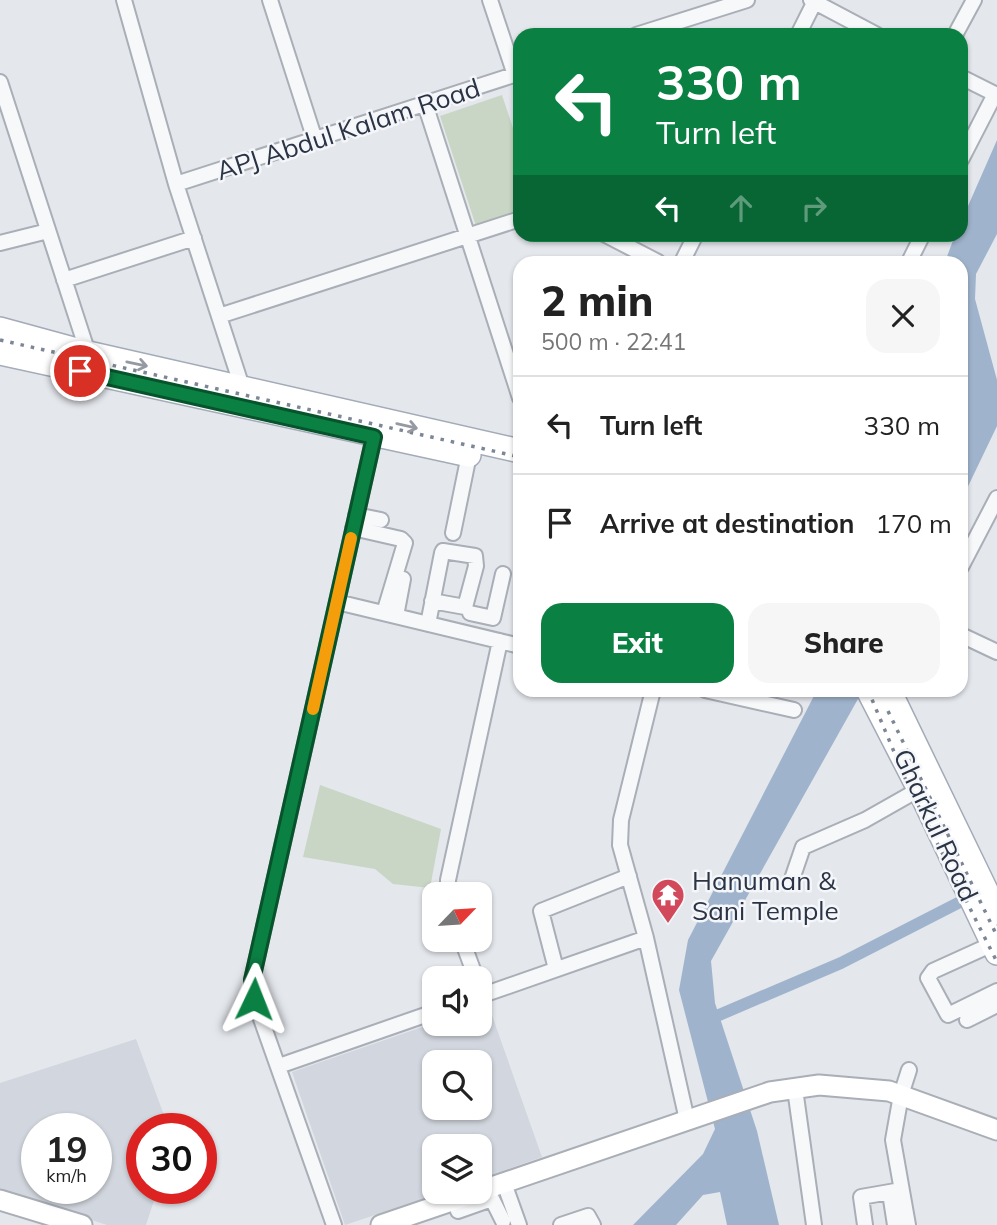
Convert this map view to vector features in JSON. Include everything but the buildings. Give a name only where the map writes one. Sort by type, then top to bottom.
[{"type":"main road","points":[[0,329],[88,353],[242,387],[469,455],[513,464]]},
{"type":"main road","points":[[0,353],[376,428],[513,450]]},
{"type":"main road","name":"Gharkul Road","points":[[889,697],[996,947]]},
{"type":"main road","name":"Gharkul Road","points":[[927,785],[997,913]]},
{"type":"street","points":[[124,0],[176,184],[242,387]]},
{"type":"street","points":[[270,0],[315,140]]},
{"type":"street","points":[[490,0],[513,61]]},
{"type":"street","points":[[668,28],[715,5],[747,0]]},
{"type":"street","points":[[960,28],[974,0]]},
{"type":"street","points":[[801,28],[813,2],[863,28]]},
{"type":"street","name":"APJ Abdul Kalam Road","points":[[176,184],[513,76]]},
{"type":"street","points":[[968,80],[996,94],[968,147]]},
{"type":"street","points":[[0,82],[88,353]]},
{"type":"street","points":[[425,104],[513,376]]},
{"type":"street","points":[[219,316],[513,221]]},
{"type":"street","points":[[0,243],[48,232]]},
{"type":"street","points":[[64,280],[194,238]]},
{"type":"street","points":[[619,242],[646,256]]},
{"type":"street","points":[[26,359],[31,336]]},
{"type":"street","points":[[334,1225],[254,999],[252,980],[376,428]]},
{"type":"street","points":[[453,533],[469,455]]},
{"type":"street","points":[[968,554],[997,498]]},
{"type":"street","points":[[355,521],[381,520]]},
{"type":"street","points":[[355,521],[404,540],[388,597],[390,614]]},
{"type":"street","points":[[390,614],[409,551]]},
{"type":"street","points":[[426,623],[438,553]]},
{"type":"street","points":[[467,633],[480,566]]},
{"type":"street","points":[[470,613],[493,618],[503,574]]},
{"type":"street","points":[[373,594],[388,597]]},
{"type":"street","points":[[426,623],[432,601]]},
{"type":"street","points":[[337,602],[513,644]]},
{"type":"street","points":[[968,638],[997,652]]},
{"type":"street","points":[[448,882],[500,641]]},
{"type":"street","points":[[651,697],[621,820],[620,845],[646,938],[687,1120]]},
{"type":"street","points":[[736,697],[793,710]]},
{"type":"street","points":[[791,882],[803,847],[865,820],[927,785]]},
{"type":"street","points":[[555,969],[541,911],[629,876]]},
{"type":"street","points":[[492,989],[646,938]]},
{"type":"street","points":[[996,947],[933,971],[928,978],[948,1015],[997,991]]},
{"type":"street","points":[[967,1020],[997,1005]]},
{"type":"street","points":[[279,1066],[422,1016]]},
{"type":"street","points":[[895,1225],[893,1140],[901,1095],[909,1070]]},
{"type":"street","points":[[492,1187],[770,1092],[819,1085],[889,1091],[997,1130]]},
{"type":"street","points":[[795,1089],[814,1225]]},
{"type":"street","points":[[504,1183],[507,1222]]},
{"type":"street","points":[[865,1225],[861,1197],[896,1191]]},
{"type":"street","points":[[896,1191],[908,1225]]},
{"type":"street","points":[[381,1225],[458,1212],[492,1199],[507,1222]]},
{"type":"street","points":[[0,1200],[82,1225]]},
{"type":"street","points":[[561,1225],[586,1216],[590,1217],[593,1225]]},
{"type":"shaded area","points":[[492,1015],[542,1157],[492,1175],[492,1134],[422,1134],[422,1199],[345,1225],[292,1072],[422,1027],[422,1036],[492,1036]]},
{"type":"shaded area","points":[[136,1039],[163,1113],[126,1113],[126,1204],[153,1204],[146,1225],[107,1225],[43,1204],[112,1204],[112,1113],[21,1113],[21,1197],[0,1190],[0,1083]]},
{"type":"green space","points":[[502,95],[513,128],[513,213],[476,226],[440,116]]},
{"type":"green space","points":[[320,785],[441,829],[431,882],[422,882],[422,887],[393,884],[375,869],[303,857]]},
{"type":"water","points":[[997,140],[997,234],[976,274],[975,299],[997,380],[997,426],[968,486],[968,256],[947,256],[952,242],[968,242],[968,206]]},
{"type":"water","points":[[813,697],[859,697],[711,961],[715,1003],[757,1131],[779,1225],[727,1225],[720,1192],[703,1195],[676,1225],[633,1225],[703,1154],[715,1129],[679,990],[688,940]]},
{"type":"waterway","points":[[712,1018],[841,963],[960,902]]},
{"type":"railway","points":[[0,340],[513,455]]},
{"type":"railway","points":[[871,697],[908,785],[997,962]]},
{"type":"railway","points":[[888,711],[997,936]]},
{"type":"slow traffic","points":[[313,709],[351,538]]},
{"type":"place","name":"Hanuman & Sani Temple","points":[[668,925]]},
{"type":"route","points":[[80,371],[374,437],[252,980],[254,999]]}]
